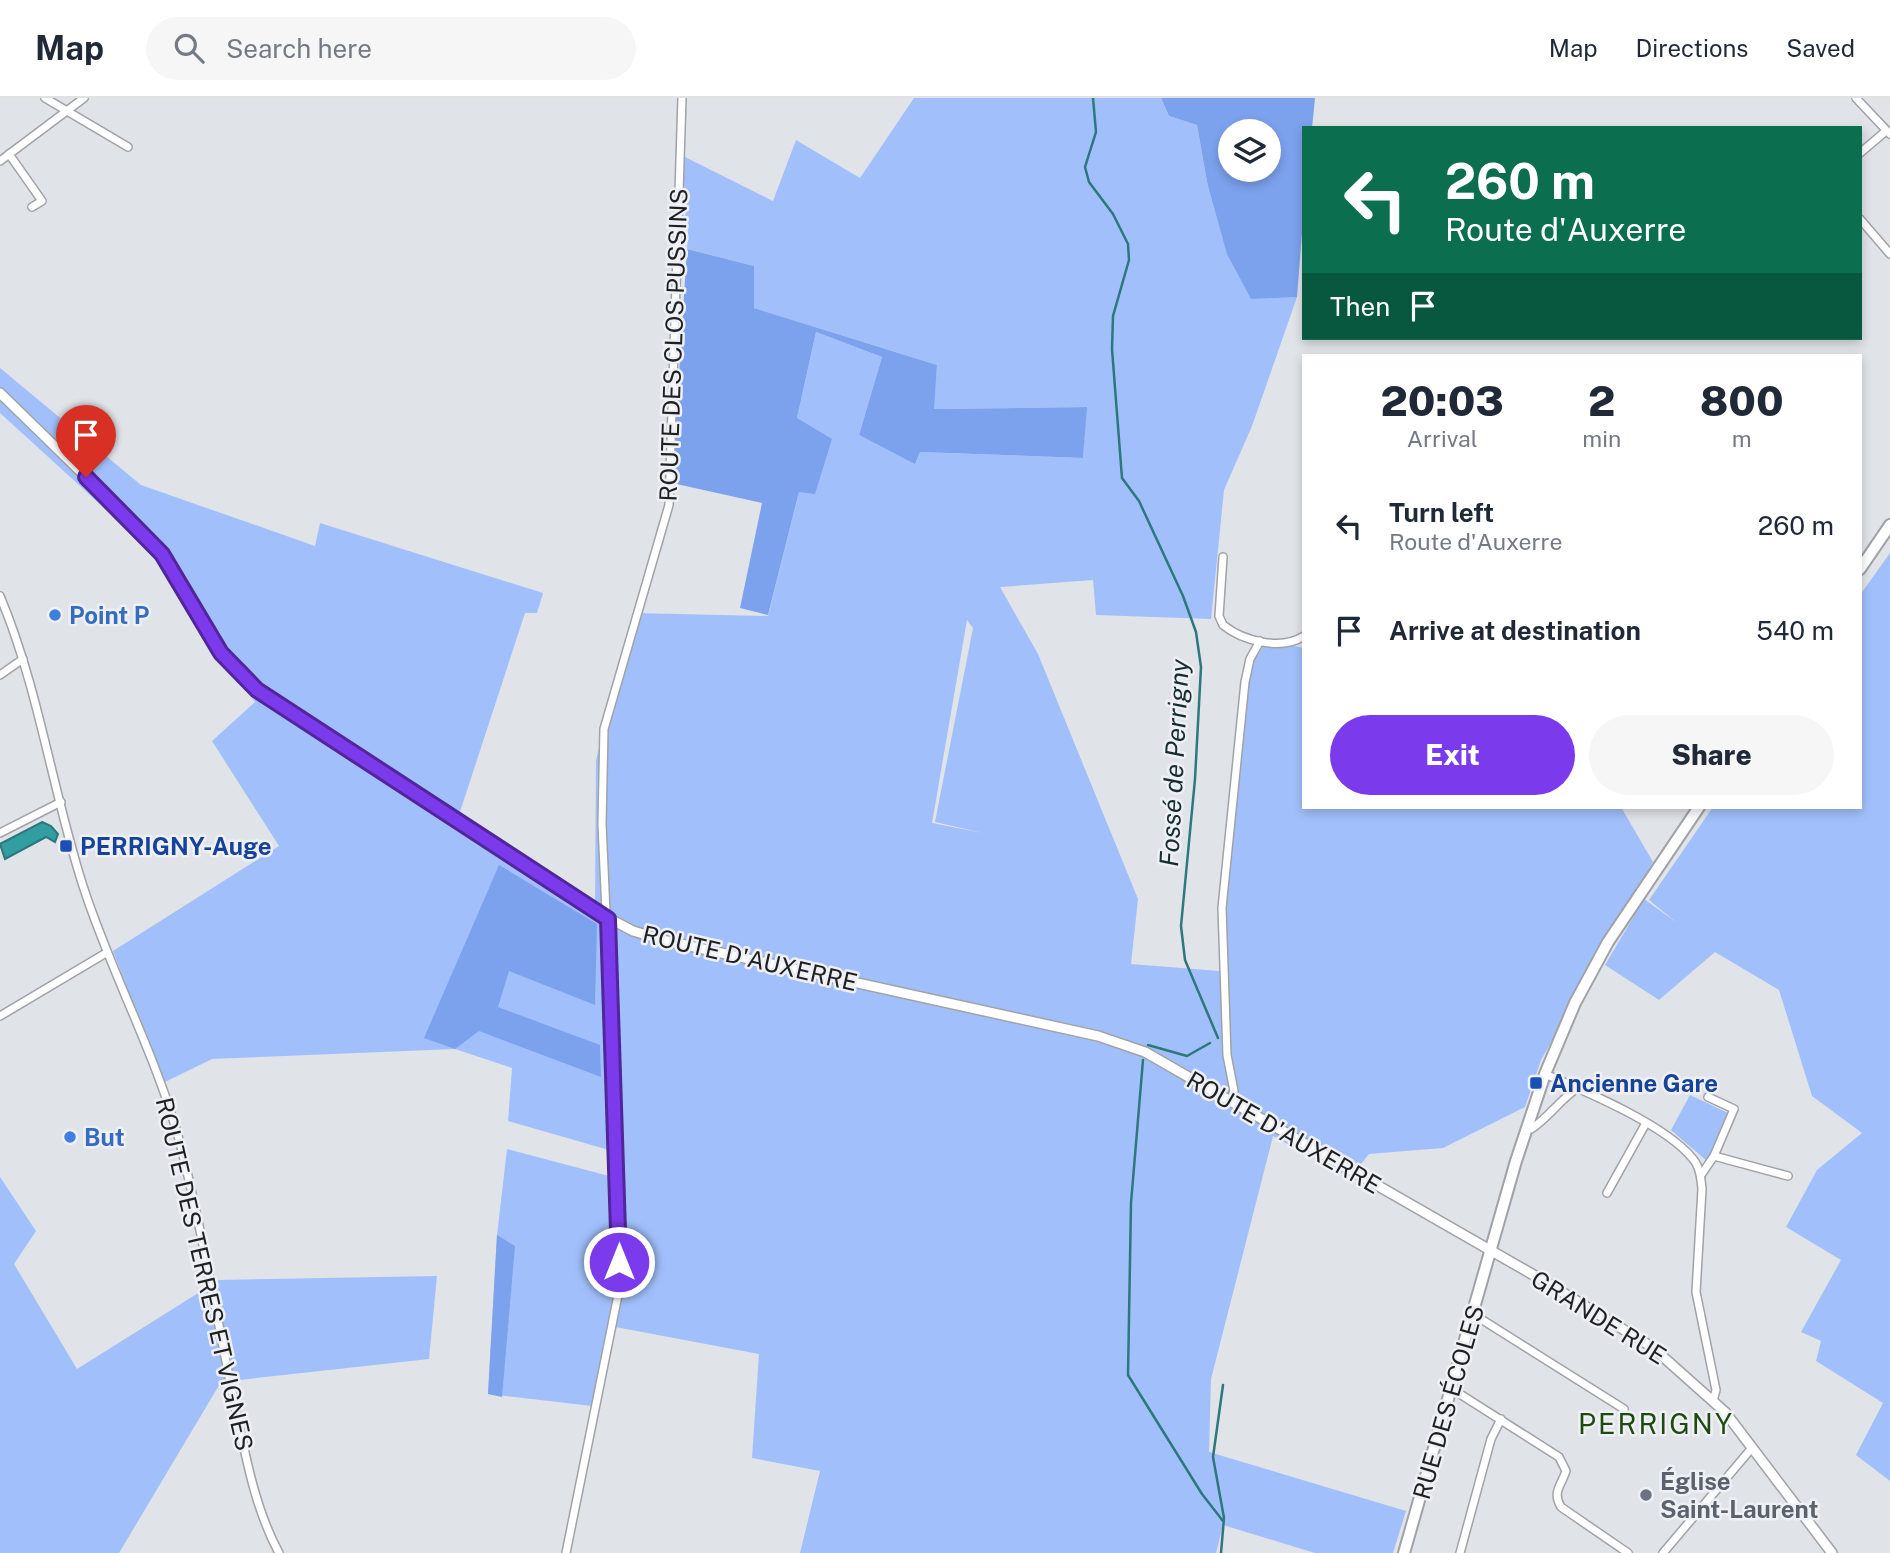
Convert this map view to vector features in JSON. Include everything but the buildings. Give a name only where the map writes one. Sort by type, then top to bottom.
[{"type":"main road","points":[[1862,566],[1890,526]]},
{"type":"main road","name":"RUE DES ÉCOLES","points":[[1404,1553],[1545,1074],[1575,1003],[1608,942],[1698,809]]},
{"type":"street","points":[[45,98],[128,147]]},
{"type":"street","points":[[0,160],[84,98]]},
{"type":"street","name":"ROUTE DES CLOS PUSSINS","points":[[566,1553],[618,1295],[619,1199],[602,824],[604,729],[668,505],[682,98]]},
{"type":"street","points":[[1856,98],[1888,133],[1862,152]]},
{"type":"street","points":[[9,154],[42,201],[32,207]]},
{"type":"street","points":[[1862,221],[1890,254]]},
{"type":"street","name":"ROUTE D'AUXERRE","points":[[0,393],[151,540],[174,573],[221,653],[243,678],[273,702],[608,919],[667,941],[1112,1040],[1145,1052],[1492,1251]]},
{"type":"street","points":[[1223,557],[1219,616],[1223,625],[1274,644],[1302,637]]},
{"type":"street","name":"ROUTE DES TERRES ET VIGNES","points":[[0,596],[23,659],[82,883],[106,953],[153,1061],[180,1143],[246,1454],[260,1509],[279,1553]]},
{"type":"street","points":[[1230,1101],[1234,1091],[1227,1055],[1222,908],[1245,682],[1250,659],[1260,641]]},
{"type":"street","points":[[0,675],[23,659]]},
{"type":"street","points":[[0,833],[61,802]]},
{"type":"street","points":[[0,1016],[106,953]]},
{"type":"street","points":[[1545,1074],[1662,1131],[1694,1160],[1701,1175],[1696,1292],[1716,1390],[1713,1401]]},
{"type":"street","points":[[1527,1128],[1531,1129],[1542,1122],[1562,1099],[1576,1089]]},
{"type":"street","points":[[1701,1175],[1714,1156],[1734,1109],[1708,1097]]},
{"type":"street","points":[[1607,1193],[1646,1123]]},
{"type":"street","points":[[1714,1156],[1788,1176]]},
{"type":"street","name":"GRANDE RUE","points":[[1492,1251],[1652,1347],[1713,1401],[1832,1553]]},
{"type":"street","points":[[1473,1314],[1624,1409]]},
{"type":"street","points":[[1452,1389],[1563,1462],[1566,1471],[1556,1498],[1561,1507],[1628,1553]]},
{"type":"street","points":[[1461,1553],[1491,1439],[1501,1419]]},
{"type":"street","points":[[1663,1553],[1751,1449]]},
{"type":"shaded area","points":[[914,98],[1161,98],[1169,116],[1197,125],[1207,182],[1251,298],[1297,297],[1252,426],[1224,490],[1211,619],[1096,615],[1093,580],[1000,587],[1038,654],[1138,899],[1131,964],[1219,971],[1244,677],[1267,640],[1302,648],[1302,809],[1622,809],[1653,862],[1541,1060],[1525,1107],[1443,1148],[1369,1154],[1350,1178],[1273,1136],[1211,1379],[1209,1452],[1406,1511],[1393,1553],[1315,1553],[1223,1525],[1216,1553],[800,1553],[820,1471],[752,1458],[759,1354],[610,1326],[592,1406],[488,1394],[497,1235],[507,1149],[609,1176],[609,1150],[508,1121],[512,1068],[455,1049],[212,1059],[163,1083],[113,951],[279,846],[212,741],[255,702],[170,578],[136,537],[0,413],[0,368],[141,485],[315,546],[320,523],[543,593],[537,613],[525,613],[458,818],[595,903],[596,760],[634,613],[768,616],[799,492],[797,418],[816,332],[882,357],[859,435],[915,463],[920,452],[1083,458],[1086,407],[933,409],[937,365],[754,308],[754,266],[687,249],[688,232],[677,153],[773,201],[796,140],[860,178]],"holes":[[[967,620],[973,628],[935,822],[983,833],[932,823]]]},
{"type":"shaded area","points":[[1161,98],[1315,98],[1312,126],[1302,126],[1302,233],[1297,297],[1251,299],[1227,254],[1207,182],[1197,125],[1169,116]]},
{"type":"shaded area","points":[[687,249],[754,266],[754,308],[937,365],[934,409],[1087,407],[1083,458],[920,452],[915,464],[859,435],[882,357],[816,332],[797,418],[832,439],[815,494],[799,492],[768,615],[740,608],[762,503],[672,483]]},
{"type":"shaded area","points":[[1890,553],[1890,1481],[1856,1455],[1883,1403],[1816,1361],[1821,1341],[1801,1332],[1841,1260],[1786,1227],[1817,1170],[1862,1133],[1812,1096],[1779,990],[1715,952],[1659,1000],[1605,965],[1644,899],[1676,922],[1649,900],[1712,809],[1862,809],[1862,592]]},
{"type":"shaded area","points":[[42,822],[51,826],[58,834],[55,842],[46,837],[5,859],[0,844]]},
{"type":"shaded area","points":[[499,865],[597,924],[595,1005],[509,971],[498,1007],[600,1045],[601,1077],[479,1031],[455,1049],[424,1038]]},
{"type":"shaded area","points":[[1690,1095],[1728,1113],[1708,1162],[1671,1130]]},
{"type":"shaded area","points":[[0,1177],[36,1231],[14,1264],[77,1369],[219,1280],[437,1276],[429,1359],[221,1382],[119,1553],[0,1553]]},
{"type":"shaded area","points":[[497,1235],[515,1246],[502,1397],[488,1394]]},
{"type":"waterway","name":"Fossé de Perrigny","points":[[1093,98],[1096,132],[1085,167],[1089,182],[1113,214],[1128,244],[1129,260],[1113,316],[1112,349],[1122,478],[1139,501],[1183,596],[1196,632],[1201,667],[1195,779],[1181,926],[1185,960],[1218,1038]]},
{"type":"waterway","name":"Fossé de Perrigny","points":[[1148,1045],[1187,1056],[1210,1043]]},
{"type":"waterway","name":"Fossé de Perrigny","points":[[1143,1060],[1131,1203],[1128,1375],[1202,1494],[1223,1521]]},
{"type":"waterway","name":"Fossé de Perrigny","points":[[1221,1553],[1224,1518],[1213,1457],[1223,1385]]},
{"type":"place","name":"Point P","points":[[55,615]]},
{"type":"place","name":"PERRIGNY-Auge","points":[[66,846]]},
{"type":"place","name":"Ancienne Gare","points":[[1536,1083]]},
{"type":"place","name":"But","points":[[70,1137]]},
{"type":"place","name":"Église Saint-Laurent","points":[[1646,1495]]},
{"type":"district","name":"PERRIGNY","points":[[1656,1423]]},
{"type":"route","points":[[86,477],[151,540],[174,573],[221,653],[257,690],[608,919],[619,1262]]}]
